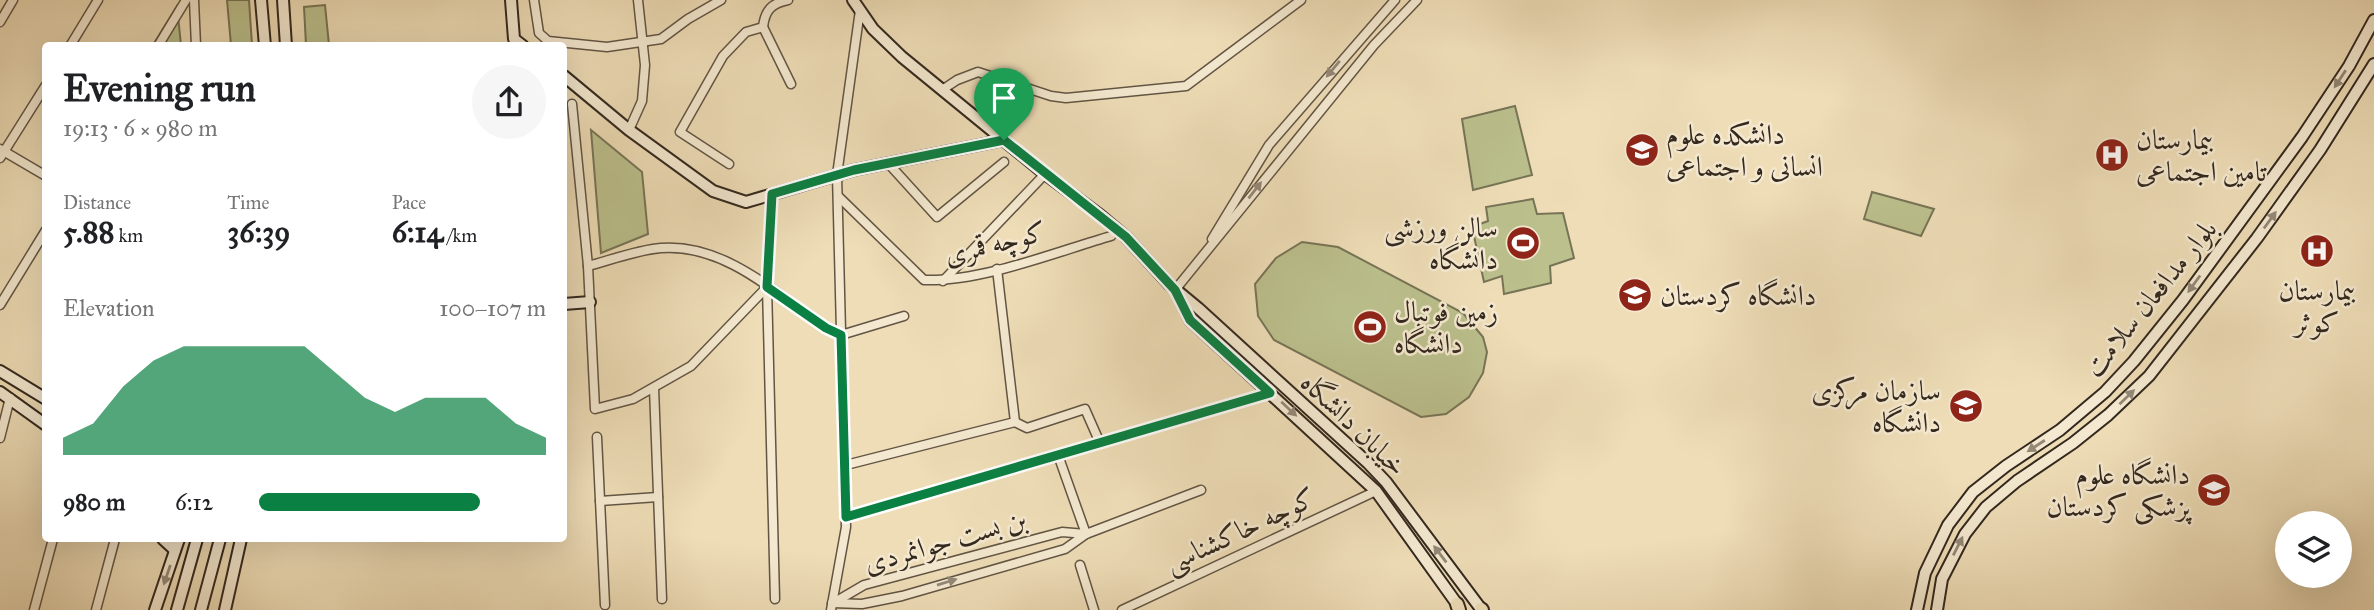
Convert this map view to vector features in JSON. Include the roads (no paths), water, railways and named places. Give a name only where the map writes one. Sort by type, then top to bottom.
[{"type":"main road","points":[[261,0],[265,42]]},
{"type":"main road","points":[[283,0],[286,42]]},
{"type":"main road","points":[[511,0],[517,42]]},
{"type":"main road","name":"خیابان دانشگاه","points":[[853,0],[873,29],[1045,174],[1126,237],[1175,290],[1198,308],[1386,482],[1482,610]]},
{"type":"main road","name":"بلوار مدافعان سلامت","points":[[1917,610],[1924,573],[1948,525],[1973,492],[2060,430],[2105,393],[2134,360],[2183,300],[2302,137],[2349,66],[2374,20]]},
{"type":"main road","name":"بلوار مدافعان سلامت","points":[[1937,610],[1942,579],[1965,534],[1986,507],[2108,415],[2148,376],[2265,227],[2320,150],[2374,64]]},
{"type":"main road","points":[[567,78],[629,130],[713,191],[746,202],[837,175],[1004,140]]},
{"type":"main road","name":"خیابان دانشگاه","points":[[1175,290],[1190,320],[1376,491],[1458,608]]},
{"type":"main road","points":[[567,304],[590,302]]},
{"type":"main road","points":[[0,371],[42,397]]},
{"type":"main road","points":[[0,392],[42,422]]},
{"type":"main road","points":[[177,610],[197,542]]},
{"type":"main road","points":[[201,610],[219,542]]},
{"type":"main road","points":[[225,610],[241,542]]},
{"type":"main road","points":[[155,610],[177,544]]},
{"type":"street","points":[[0,22],[13,0]]},
{"type":"street","points":[[72,42],[98,0]]},
{"type":"street","points":[[160,42],[186,0]]},
{"type":"street","points":[[194,0],[196,42]]},
{"type":"street","points":[[534,0],[539,33],[548,41],[558,42]]},
{"type":"street","points":[[629,130],[642,101],[645,65],[638,0]]},
{"type":"street","points":[[567,43],[607,47],[661,39],[721,0]]},
{"type":"street","points":[[788,0],[772,6],[764,16],[763,27],[791,84]]},
{"type":"street","points":[[942,89],[978,72],[1051,96],[1066,98],[1186,86],[1301,0]]},
{"type":"street","points":[[1199,263],[1229,208],[1269,145],[1395,0]]},
{"type":"street","points":[[1175,290],[1374,45],[1417,0]]},
{"type":"street","points":[[832,607],[846,517],[837,175],[860,10]]},
{"type":"street","points":[[729,164],[680,132],[723,56],[746,32],[763,27]]},
{"type":"street","points":[[1362,35],[1374,45]]},
{"type":"street","points":[[42,91],[1,153],[42,174]]},
{"type":"street","points":[[572,104],[588,266],[595,409],[634,400],[691,366],[767,287]]},
{"type":"street","points":[[888,163],[937,217],[1004,162]]},
{"type":"street","points":[[943,281],[1045,174]]},
{"type":"street","points":[[772,194],[767,287],[775,599]]},
{"type":"street","name":"کوچه قمری","points":[[839,197],[924,280],[943,281],[997,269],[1111,236]]},
{"type":"street","points":[[0,305],[42,237]]},
{"type":"street","points":[[588,266],[661,248],[695,250],[727,260],[826,328],[841,335],[904,316]]},
{"type":"street","points":[[997,269],[1015,422]]},
{"type":"street","points":[[654,388],[663,599]]},
{"type":"street","points":[[846,517],[1270,393]]},
{"type":"street","points":[[0,438],[10,398]]},
{"type":"street","points":[[846,465],[1015,422],[1027,428],[1085,409],[1100,443]]},
{"type":"street","points":[[597,437],[605,605]]},
{"type":"street","points":[[1058,455],[1086,534]]},
{"type":"street","name":"بن بست جوانمردی","points":[[832,607],[901,596],[1065,549],[1086,534],[1201,489]]},
{"type":"street","name":"کوچه خاکشناسی","points":[[1122,610],[1376,491]]},
{"type":"street","points":[[600,501],[659,497]]},
{"type":"street","name":"بن بست جوانمردی","points":[[832,607],[864,585],[1062,532],[1086,534]]},
{"type":"street","points":[[34,610],[52,542]]},
{"type":"street","points":[[96,610],[114,542]]},
{"type":"street","points":[[1080,565],[1094,610]]},
{"type":"place","name":"دانشکده علوم انسانی و اجتماعی","points":[[1642,150]]},
{"type":"place","name":"بیمارستان تامین اجتماعی","points":[[2112,155]]},
{"type":"place","name":"سالن ورزشی دانشگاه","points":[[1523,243]]},
{"type":"place","name":"بیمارستان کوثر","points":[[2317,251]]},
{"type":"place","name":"دانشگاه کردستان","points":[[1635,295]]},
{"type":"place","name":"زمین فوتبال دانشگاه","points":[[1370,327]]},
{"type":"place","name":"سازمان مرکزی دانشگاه","points":[[1966,406]]},
{"type":"place","name":"دانشگاه علوم پزشکی کردستان","points":[[2214,490]]}]
